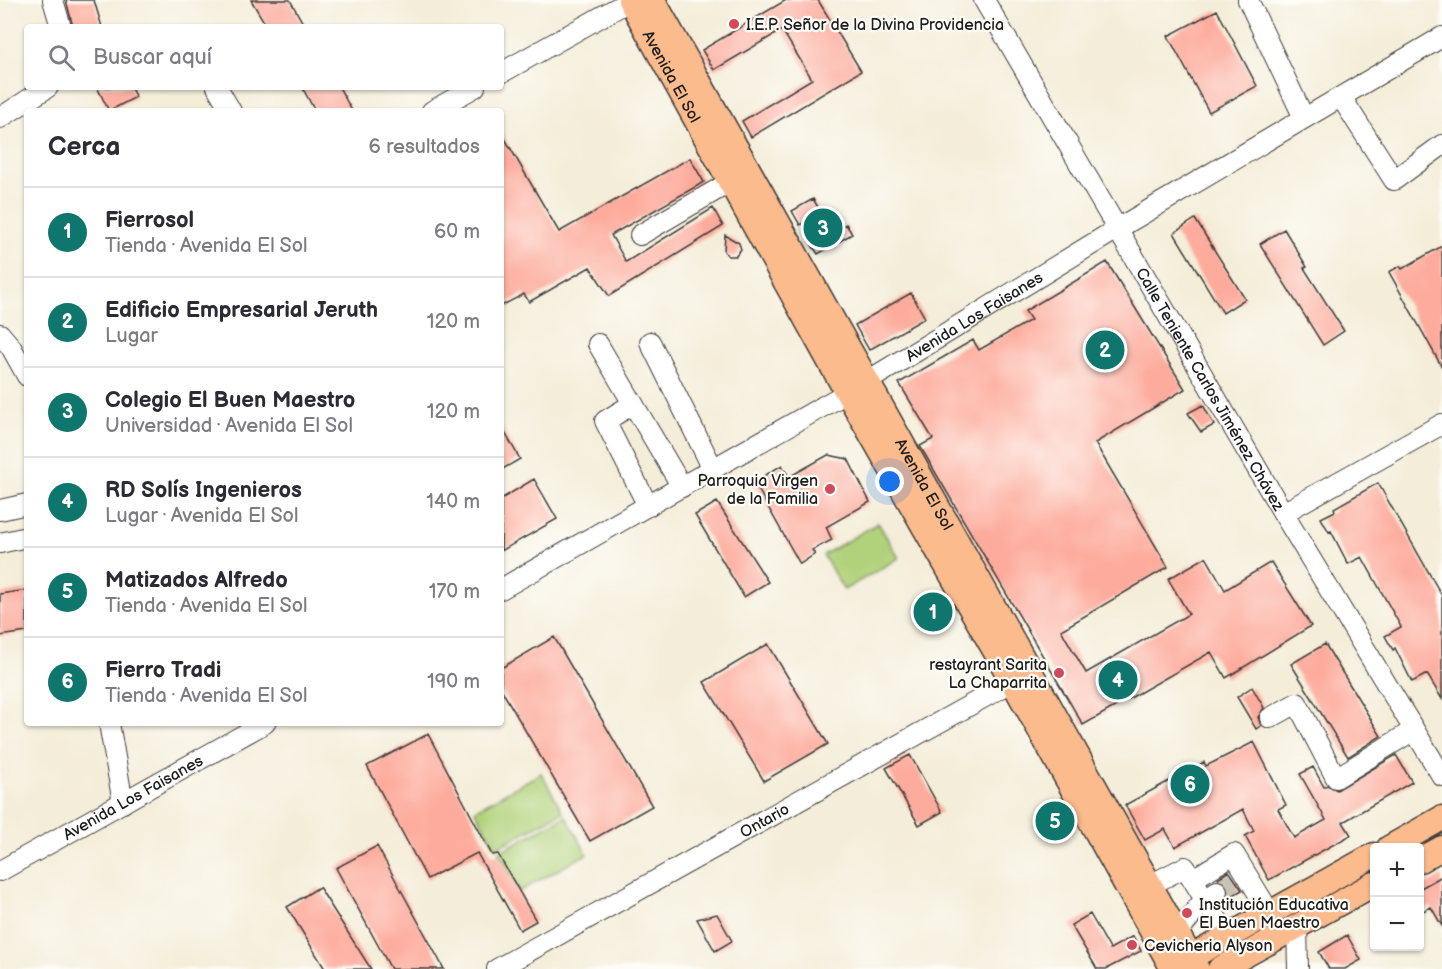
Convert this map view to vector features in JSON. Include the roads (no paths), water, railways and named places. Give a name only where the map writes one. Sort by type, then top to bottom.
[{"type":"main road","name":"Avenida El Sol","points":[[630,0],[730,182],[857,387]]},
{"type":"main road","name":"Avenida El Sol","points":[[653,0],[857,387],[1138,878],[1181,966]]},
{"type":"main road","points":[[1398,843],[1442,818]]},
{"type":"main road","points":[[1424,857],[1442,848]]},
{"type":"main road","points":[[1181,966],[1370,857]]},
{"type":"main road","name":"Avenida El Sol","points":[[1138,878],[1177,933],[1181,966]]},
{"type":"main road","points":[[1224,968],[1370,886]]},
{"type":"street","points":[[53,0],[60,24]]},
{"type":"street","points":[[504,71],[630,0]]},
{"type":"street","name":"Calle Teniente Carlos Jiménez Chávez","points":[[984,0],[1283,513],[1442,776]]},
{"type":"street","points":[[1248,0],[1304,118]]},
{"type":"street","name":"Avenida Los Faisanes","points":[[504,587],[857,387],[1117,229],[1442,37]]},
{"type":"street","points":[[0,118],[43,90]]},
{"type":"street","points":[[219,90],[229,108]]},
{"type":"street","points":[[437,108],[470,90]]},
{"type":"street","points":[[1341,97],[1394,180],[1442,145]]},
{"type":"street","points":[[640,235],[730,182]]},
{"type":"street","points":[[13,339],[24,368]]},
{"type":"street","points":[[650,342],[713,469]]},
{"type":"street","points":[[597,344],[682,486]]},
{"type":"street","points":[[633,404],[605,421],[648,506]]},
{"type":"street","points":[[1283,513],[1442,424]]},
{"type":"street","points":[[0,510],[24,505]]},
{"type":"street","points":[[0,543],[24,538]]},
{"type":"street","name":"Ontario","points":[[497,969],[1022,676]]},
{"type":"street","points":[[1270,717],[1297,703],[1336,778],[1414,730]]},
{"type":"street","points":[[110,726],[123,803]]},
{"type":"street","name":"Avenida Los Faisanes","points":[[0,870],[260,726]]},
{"type":"street","points":[[1193,879],[1234,854],[1244,875],[1270,913]]},
{"type":"street","points":[[1138,878],[1185,867],[1193,879],[1211,895],[1228,937]]},
{"type":"street","points":[[1177,933],[1211,895]]},
{"type":"street","points":[[1297,926],[1298,969]]},
{"type":"tunnel","points":[[1217,891],[1242,877]]},
{"type":"place","name":"I.E.P. Señor de la Divina Providencia","points":[[734,24]]},
{"type":"place","name":"Colegio El Buen Maestro","points":[[823,228]]},
{"type":"place","name":"Edificio Empresarial Jeruth","points":[[1105,350]]},
{"type":"place","name":"Parroquia Virgen de la Familia","points":[[830,489]]},
{"type":"place","name":"Fierrosol","points":[[933,612]]},
{"type":"place","name":"restayrant Sarita La Chaparrita","points":[[1059,673]]},
{"type":"place","name":"RD Solís Ingenieros","points":[[1118,680]]},
{"type":"place","name":"Fierro Tradi","points":[[1190,784]]},
{"type":"place","name":"Matizados Alfredo","points":[[1055,821]]},
{"type":"place","name":"Institución Educativa El Buen Maestro","points":[[1187,913]]},
{"type":"place","name":"Cevicheria Alyson","points":[[1132,945]]}]
